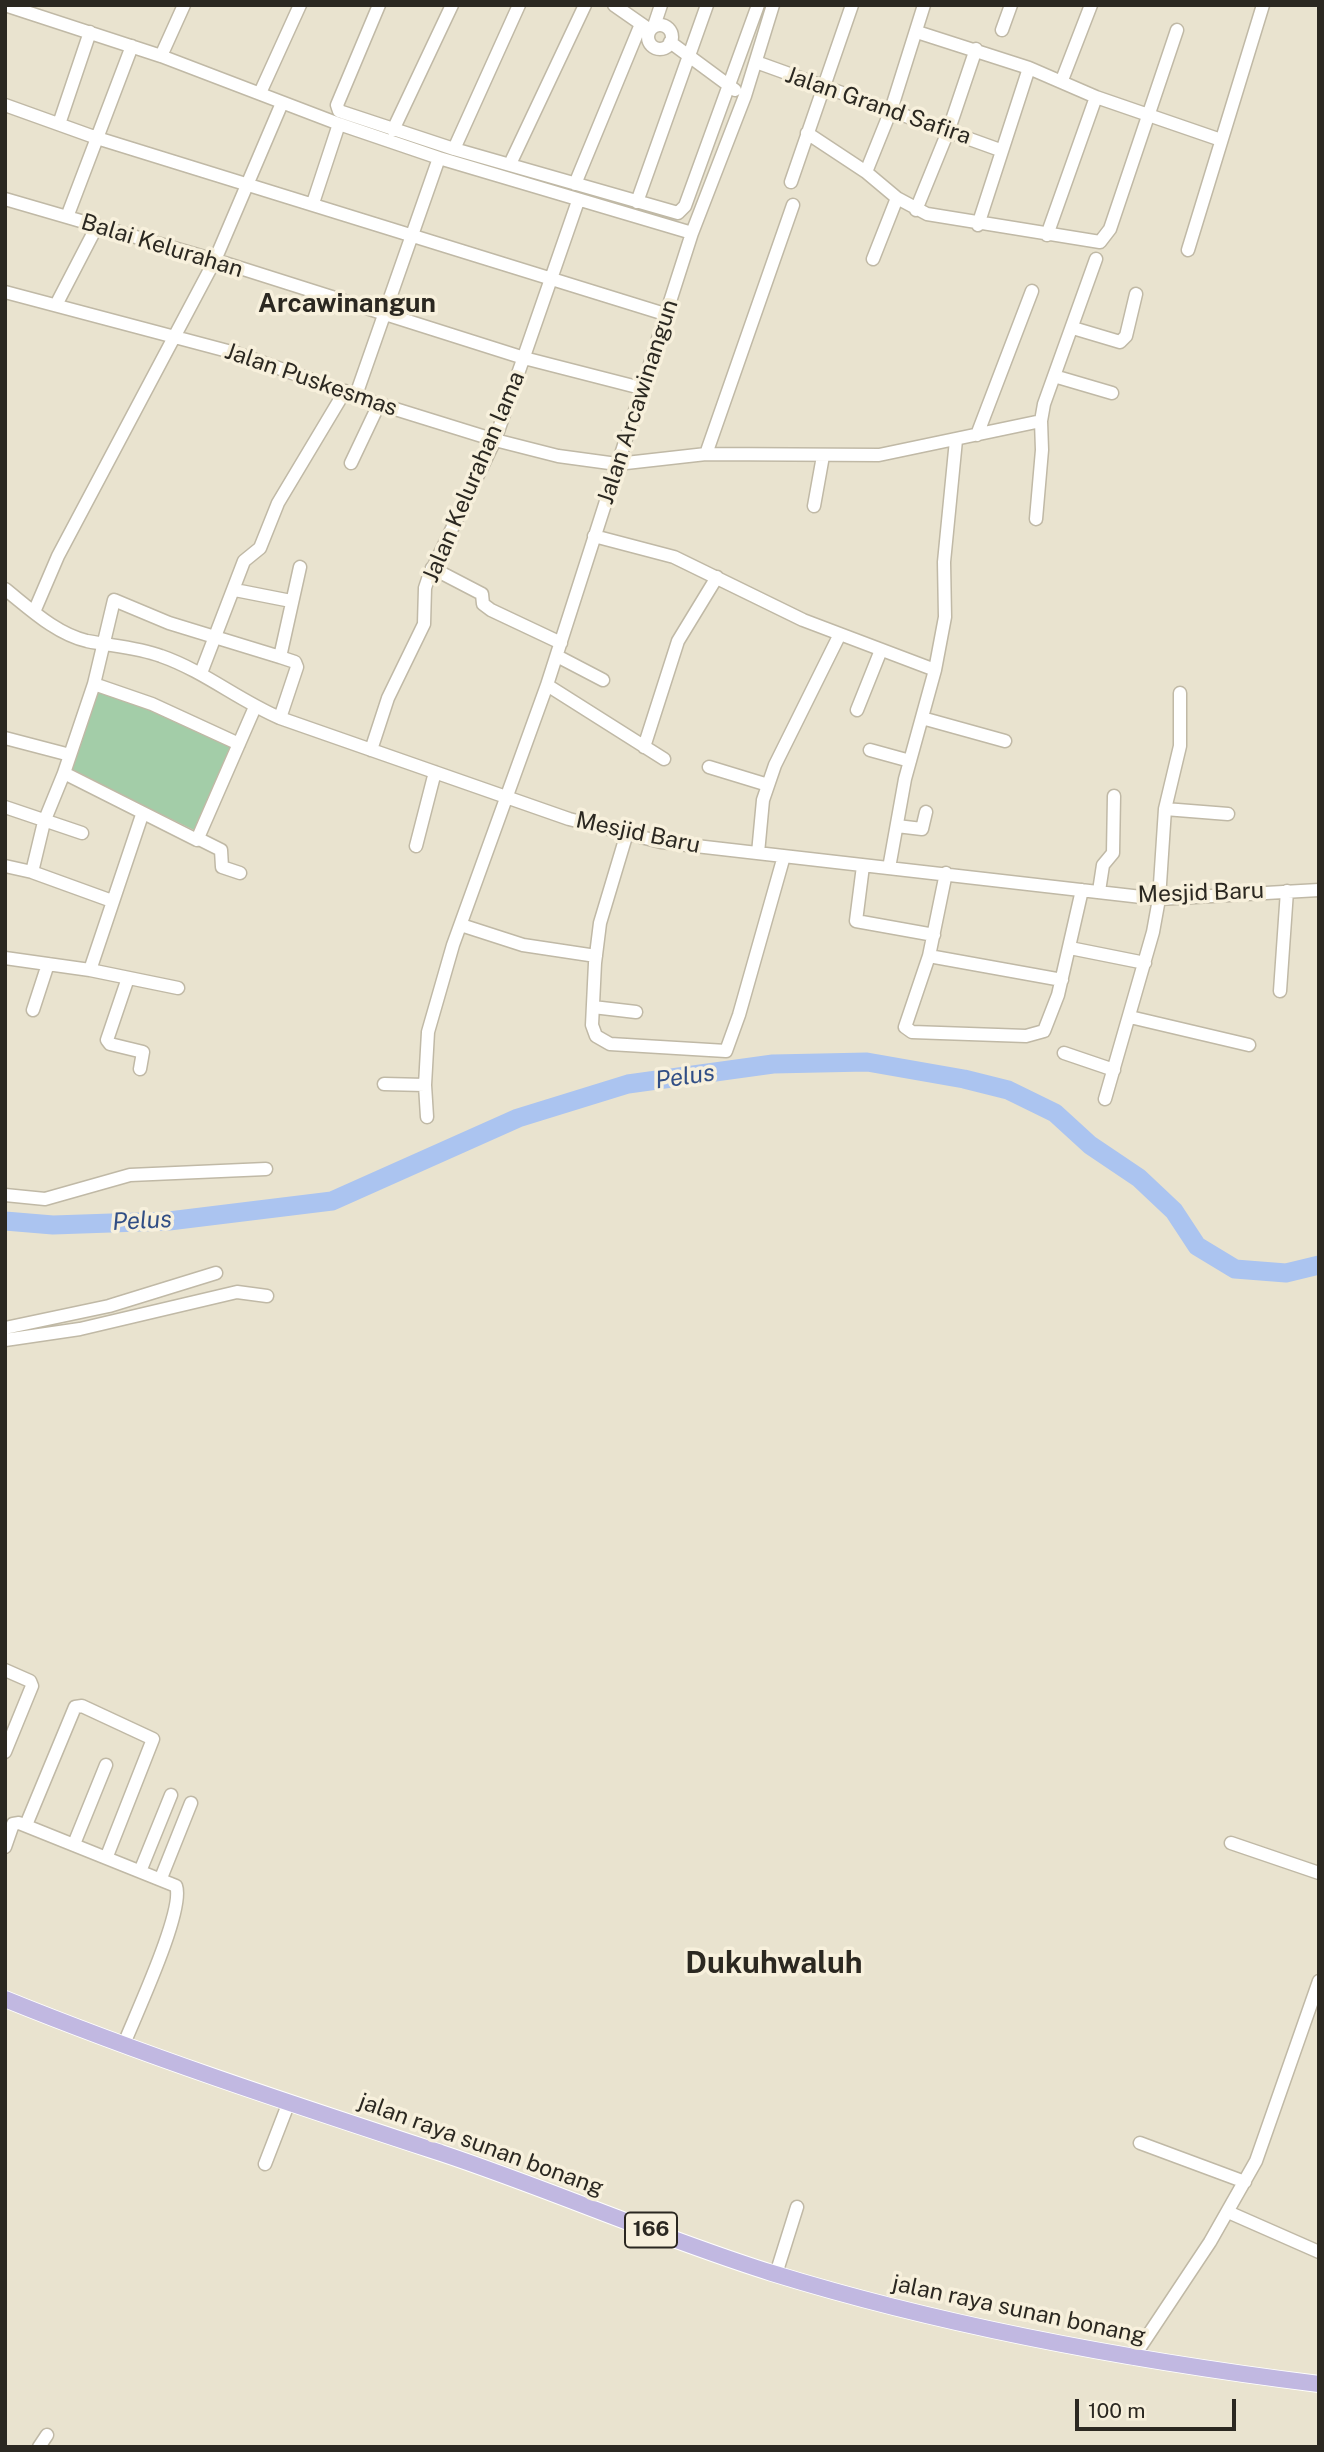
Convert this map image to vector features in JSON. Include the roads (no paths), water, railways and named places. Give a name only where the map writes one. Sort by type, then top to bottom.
[{"type":"main road","name":"jalan raya sunan bonang","points":[[5,1999],[124,2045],[776,2274],[862,2300],[1133,2358],[1319,2384]]},
{"type":"street","points":[[5,5],[161,56],[339,124],[439,158],[692,233]]},
{"type":"street","points":[[161,56],[184,5]]},
{"type":"street","points":[[260,93],[300,5]]},
{"type":"street","points":[[379,5],[337,109],[454,149],[678,213],[684,210],[758,5]]},
{"type":"street","points":[[393,130],[452,5]]},
{"type":"street","points":[[454,149],[519,5]]},
{"type":"street","points":[[510,164],[585,5]]},
{"type":"street","points":[[614,5],[648,27],[667,27],[672,34],[670,43],[664,48],[654,47],[649,42],[648,27]]},
{"type":"street","points":[[575,184],[648,27],[661,5]]},
{"type":"street","points":[[638,202],[707,5]]},
{"type":"street","name":"Jalan Arcawinangun","points":[[427,1117],[425,1085],[428,1032],[461,925],[559,650],[692,233],[745,96],[774,5]]},
{"type":"street","points":[[791,181],[852,5]]},
{"type":"street","points":[[866,172],[891,110],[924,5]]},
{"type":"street","points":[[1002,30],[1011,5]]},
{"type":"street","points":[[1062,80],[1091,5]]},
{"type":"street","points":[[1188,250],[1263,5]]},
{"type":"street","points":[[807,132],[916,210],[978,225],[1095,242],[1107,236],[1177,30]]},
{"type":"street","points":[[59,124],[90,32]]},
{"type":"street","points":[[917,32],[976,49],[1062,80],[1097,97],[1221,140]]},
{"type":"street","points":[[670,43],[745,96]]},
{"type":"street","points":[[67,217],[117,92],[132,46]]},
{"type":"street","points":[[916,210],[949,130],[976,49]]},
{"type":"street","name":"Jalan Grand Safira","points":[[756,62],[786,76],[823,85],[1000,150]]},
{"type":"street","points":[[978,225],[1000,150],[1029,68]]},
{"type":"street","points":[[1047,235],[1097,97]]},
{"type":"street","points":[[34,612],[58,556],[215,260],[282,103]]},
{"type":"street","points":[[5,105],[97,138],[668,315]]},
{"type":"street","points":[[313,203],[339,124]]},
{"type":"street","points":[[201,673],[244,561],[255,554],[264,542],[278,503],[351,393],[383,315],[439,158]]},
{"type":"street","points":[[873,259],[897,198]]},
{"type":"street","name":"Balai Kelurahan","points":[[5,199],[215,260],[524,358],[641,388]]},
{"type":"street","name":"Jalan Kelurahan lama","points":[[371,750],[388,698],[424,624],[425,588],[432,568],[495,440],[549,277],[578,201]]},
{"type":"street","points":[[706,454],[793,205]]},
{"type":"street","points":[[57,305],[97,226]]},
{"type":"street","points":[[1036,519],[1041,421],[1096,259]]},
{"type":"street","points":[[977,435],[1032,290]]},
{"type":"street","name":"Jalan Puskesmas","points":[[5,292],[239,354],[379,404],[495,440],[558,456],[617,464],[706,454],[879,455],[1041,421]]},
{"type":"street","points":[[1073,328],[1120,342],[1130,325],[1136,294]]},
{"type":"street","points":[[1055,376],[1112,393]]},
{"type":"street","points":[[351,463],[379,404]]},
{"type":"street","points":[[888,868],[909,761],[936,670],[945,617],[944,562],[956,440]]},
{"type":"street","points":[[814,506],[823,456]]},
{"type":"street","points":[[594,536],[674,557],[793,615],[936,670]]},
{"type":"street","points":[[280,657],[300,567]]},
{"type":"street","points":[[432,568],[482,594],[483,604],[603,680]]},
{"type":"street","points":[[645,747],[661,687],[678,641],[717,577]]},
{"type":"street","points":[[235,590],[291,601]]},
{"type":"street","name":"Mesjid Baru","points":[[7,593],[34,612],[85,640],[152,653],[201,673],[255,708],[280,718],[569,820],[661,842],[1159,899],[1319,890]]},
{"type":"street","points":[[32,872],[44,821],[64,773],[94,684],[116,599],[153,617],[216,635],[297,665],[280,718]]},
{"type":"street","points":[[758,853],[763,800],[768,786],[790,731],[840,634]]},
{"type":"street","points":[[857,710],[881,650]]},
{"type":"street","points":[[94,684],[152,704],[239,744]]},
{"type":"street","points":[[547,685],[664,759]]},
{"type":"street","points":[[1105,1099],[1145,963],[1159,899],[1165,809],[1180,746],[1181,693]]},
{"type":"street","points":[[199,839],[255,708]]},
{"type":"street","points":[[922,718],[1005,741]]},
{"type":"street","points":[[5,738],[70,755]]},
{"type":"street","points":[[870,751],[909,761]]},
{"type":"street","points":[[709,767],[768,786]]},
{"type":"street","points":[[416,846],[435,772]]},
{"type":"street","points":[[64,773],[142,815],[221,850],[222,867],[240,873]]},
{"type":"street","points":[[1099,891],[1103,865],[1113,853],[1114,796]]},
{"type":"street","points":[[5,807],[82,832]]},
{"type":"street","points":[[1165,809],[1228,814]]},
{"type":"street","points":[[897,827],[922,829],[926,812]]},
{"type":"street","points":[[90,970],[142,815]]},
{"type":"street","points":[[627,833],[600,923],[596,956],[594,1032],[610,1044],[726,1051],[739,1015],[784,856]]},
{"type":"street","points":[[5,866],[32,872],[112,901]]},
{"type":"street","points":[[863,866],[854,917],[856,921],[934,935]]},
{"type":"street","points":[[946,873],[929,956],[905,1027],[912,1032],[1038,1034],[1048,1024],[1062,980],[1082,890]]},
{"type":"street","points":[[1280,991],[1287,891]]},
{"type":"street","points":[[461,925],[523,945],[596,956]]},
{"type":"street","points":[[1070,947],[1145,963]]},
{"type":"street","points":[[929,956],[1062,980]]},
{"type":"street","points":[[5,958],[90,970],[178,988]]},
{"type":"street","points":[[33,1010],[48,964]]},
{"type":"street","points":[[128,978],[107,1040],[110,1044],[143,1052],[140,1069]]},
{"type":"street","points":[[593,1007],[636,1012]]},
{"type":"street","points":[[1130,1017],[1249,1045]]},
{"type":"street","points":[[1064,1053],[1114,1070]]},
{"type":"street","points":[[384,1084],[425,1085]]},
{"type":"street","points":[[5,1195],[45,1199],[130,1174],[266,1169]]},
{"type":"street","points":[[5,1328],[109,1306],[216,1273]]},
{"type":"street","points":[[5,1340],[80,1329],[237,1292],[267,1296]]},
{"type":"street","points":[[5,1670],[32,1686],[5,1752]]},
{"type":"street","points":[[5,1847],[75,1707],[82,1706],[153,1739],[107,1856]]},
{"type":"street","points":[[74,1843],[106,1765]]},
{"type":"street","points":[[141,1870],[171,1795]]},
{"type":"street","points":[[161,1878],[191,1803]]},
{"type":"street","points":[[15,1823],[74,1843],[176,1886],[177,1904],[124,2045]]},
{"type":"street","points":[[1231,1843],[1319,1873]]},
{"type":"street","points":[[1133,2358],[1245,2182],[1265,2138],[1319,1981]]},
{"type":"street","points":[[265,2164],[289,2102]]},
{"type":"street","points":[[1140,2143],[1245,2182]]},
{"type":"street","points":[[776,2274],[797,2207]]},
{"type":"street","points":[[1227,2213],[1319,2252]]},
{"type":"street","points":[[39,2447],[47,2435]]},
{"type":"waterway","name":"Pelus","points":[[5,1221],[53,1225],[169,1221],[332,1201],[518,1118],[628,1084],[773,1064],[867,1062],[964,1079],[1008,1090],[1055,1113],[1090,1145],[1139,1178],[1174,1211],[1197,1246],[1235,1269],[1286,1273],[1319,1265]]},
{"type":"district","name":"Arcawinangun","points":[[347,304]]},
{"type":"district","name":"Dukuhwaluh","points":[[774,1964]]}]
